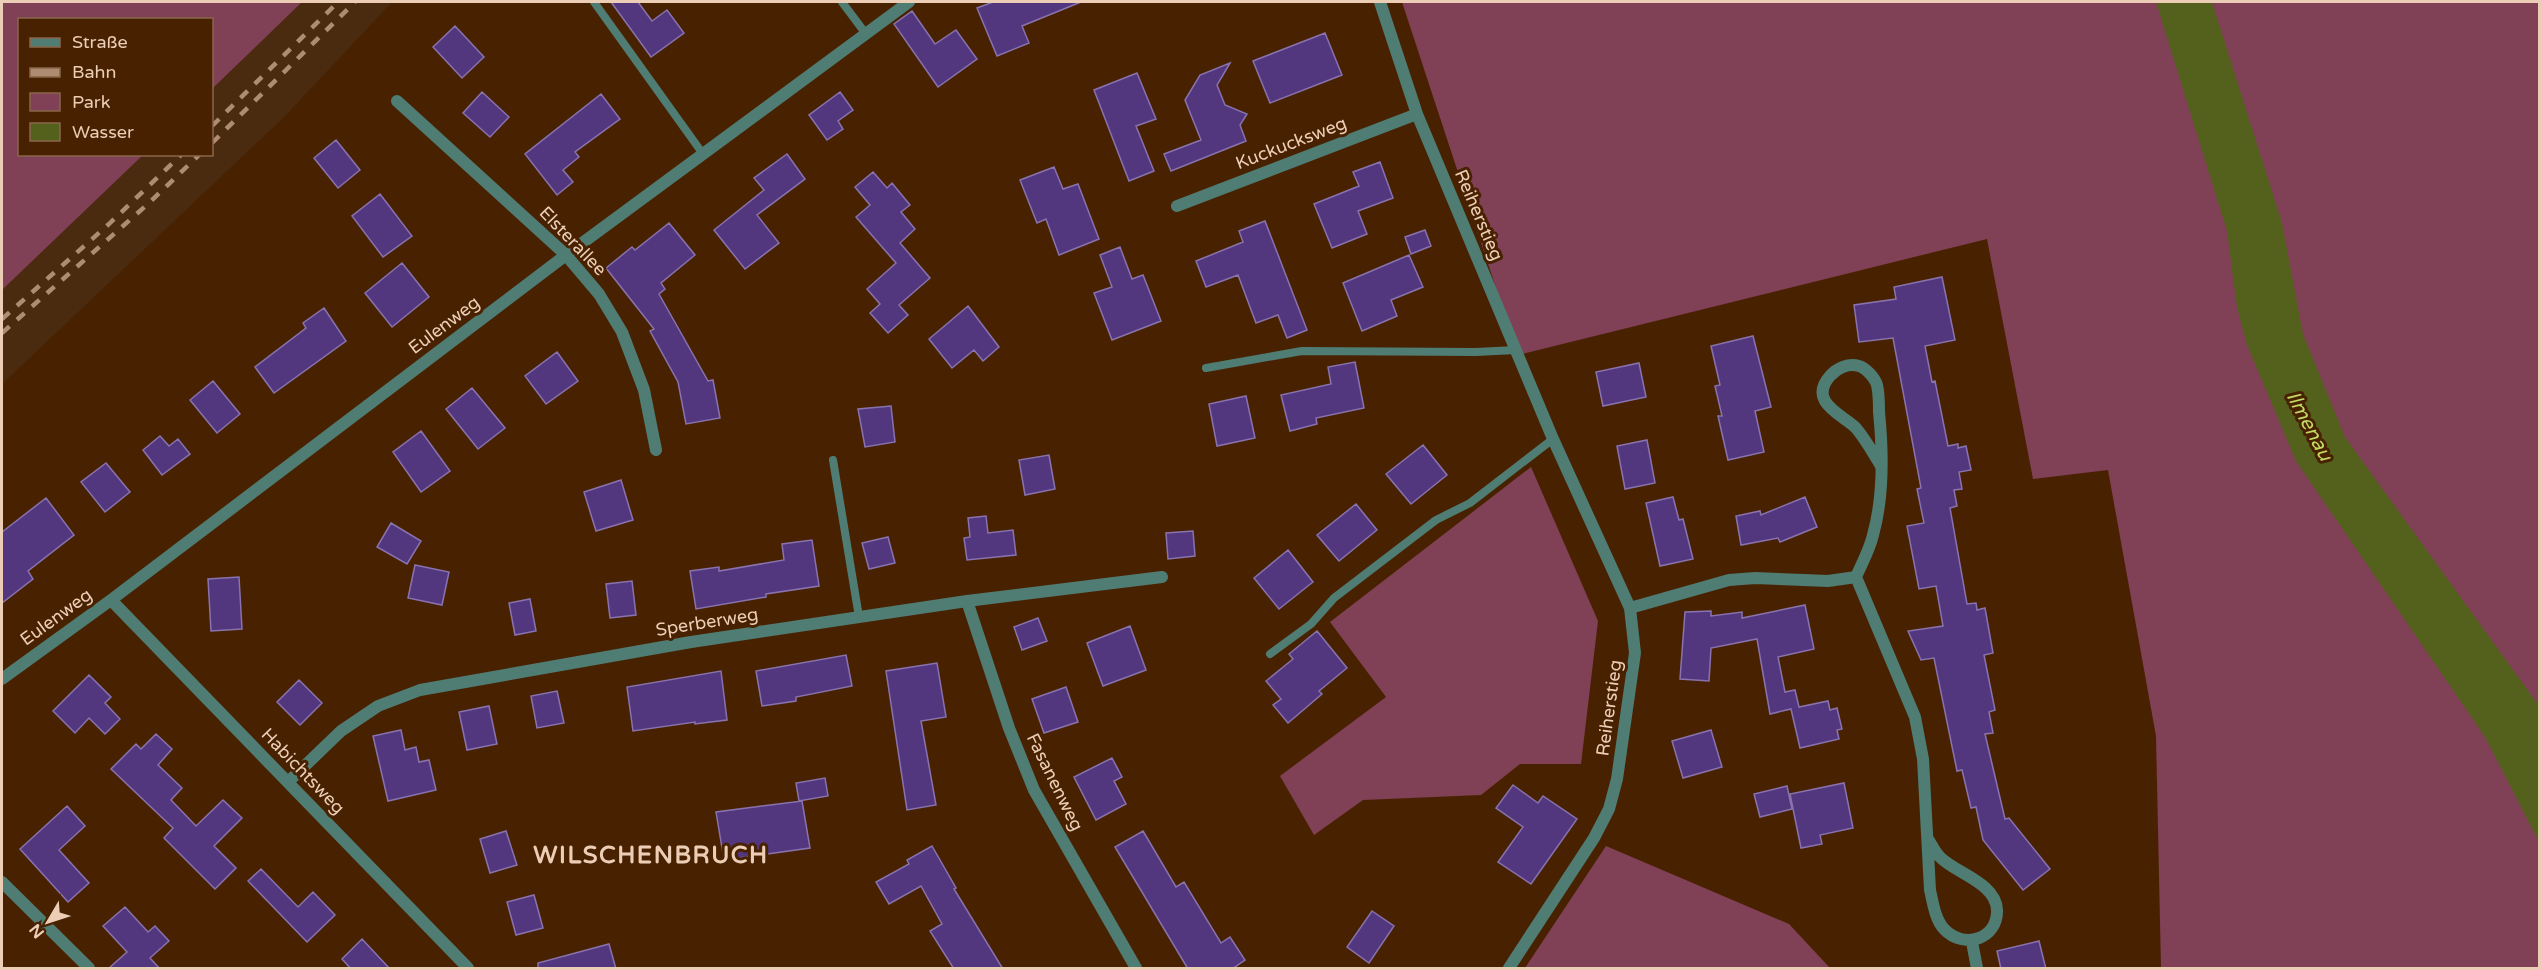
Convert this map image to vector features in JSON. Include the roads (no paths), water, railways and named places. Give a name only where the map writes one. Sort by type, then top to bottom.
[{"type":"street","name":"Eulenweg","points":[[2,679],[111,600],[566,255],[909,2]]},
{"type":"street","name":"Reiherstieg","points":[[1380,2],[1417,114],[1553,439],[1630,608],[1635,653],[1617,779],[1609,809],[1594,838],[1509,969]]},
{"type":"street","name":"Elsterallee","points":[[397,101],[566,255],[599,294],[622,332],[644,390],[656,450]]},
{"type":"street","name":"Kuckucksweg","points":[[1177,206],[1417,114]]},
{"type":"street","points":[[1881,466],[1854,426],[1836,415],[1827,404],[1824,391],[1828,379],[1846,366],[1858,366],[1867,370],[1877,384],[1881,436],[1881,466],[1880,498],[1873,536],[1856,577],[1915,717],[1923,759],[1930,890],[1934,910],[1943,927],[1956,938],[1972,942],[1984,935],[1992,925],[1997,910],[1993,898],[1972,877],[1948,865],[1939,856],[1928,838]]},
{"type":"street","name":"Sperberweg","points":[[288,782],[340,731],[378,706],[420,690],[692,642],[967,600],[1162,577]]},
{"type":"street","points":[[1630,608],[1729,580],[1755,578],[1828,581],[1856,577]]},
{"type":"street","name":"Habichtsweg","points":[[111,600],[468,969]]},
{"type":"street","name":"Fasanenweg","points":[[967,600],[1009,728],[1034,790],[1136,969]]},
{"type":"street","points":[[2,882],[89,969]]},
{"type":"street","points":[[1972,942],[1977,969]]},
{"type":"lane","points":[[594,2],[703,154]]},
{"type":"lane","points":[[842,2],[866,34]]},
{"type":"lane","points":[[1206,368],[1302,351],[1476,352],[1516,350]]},
{"type":"lane","points":[[1270,654],[1311,624],[1334,598],[1436,520],[1470,503],[1553,439]]},
{"type":"lane","points":[[833,459],[859,617]]},
{"type":"water","name":"Ilmenau","points":[[2156,2],[2212,2],[2282,223],[2303,334],[2345,437],[2539,706],[2539,842],[2485,737],[2296,461],[2247,345],[2237,307],[2227,231]]},
{"type":"railway","points":[[213,125],[338,2]]},
{"type":"railway","points":[[213,142],[355,2]]},
{"type":"railway","points":[[2,319],[109,224],[180,156]]},
{"type":"railway","points":[[2,333],[149,203],[198,156]]},
{"type":"district","name":"WILSCHENBRUCH","points":[[651,855]]}]
